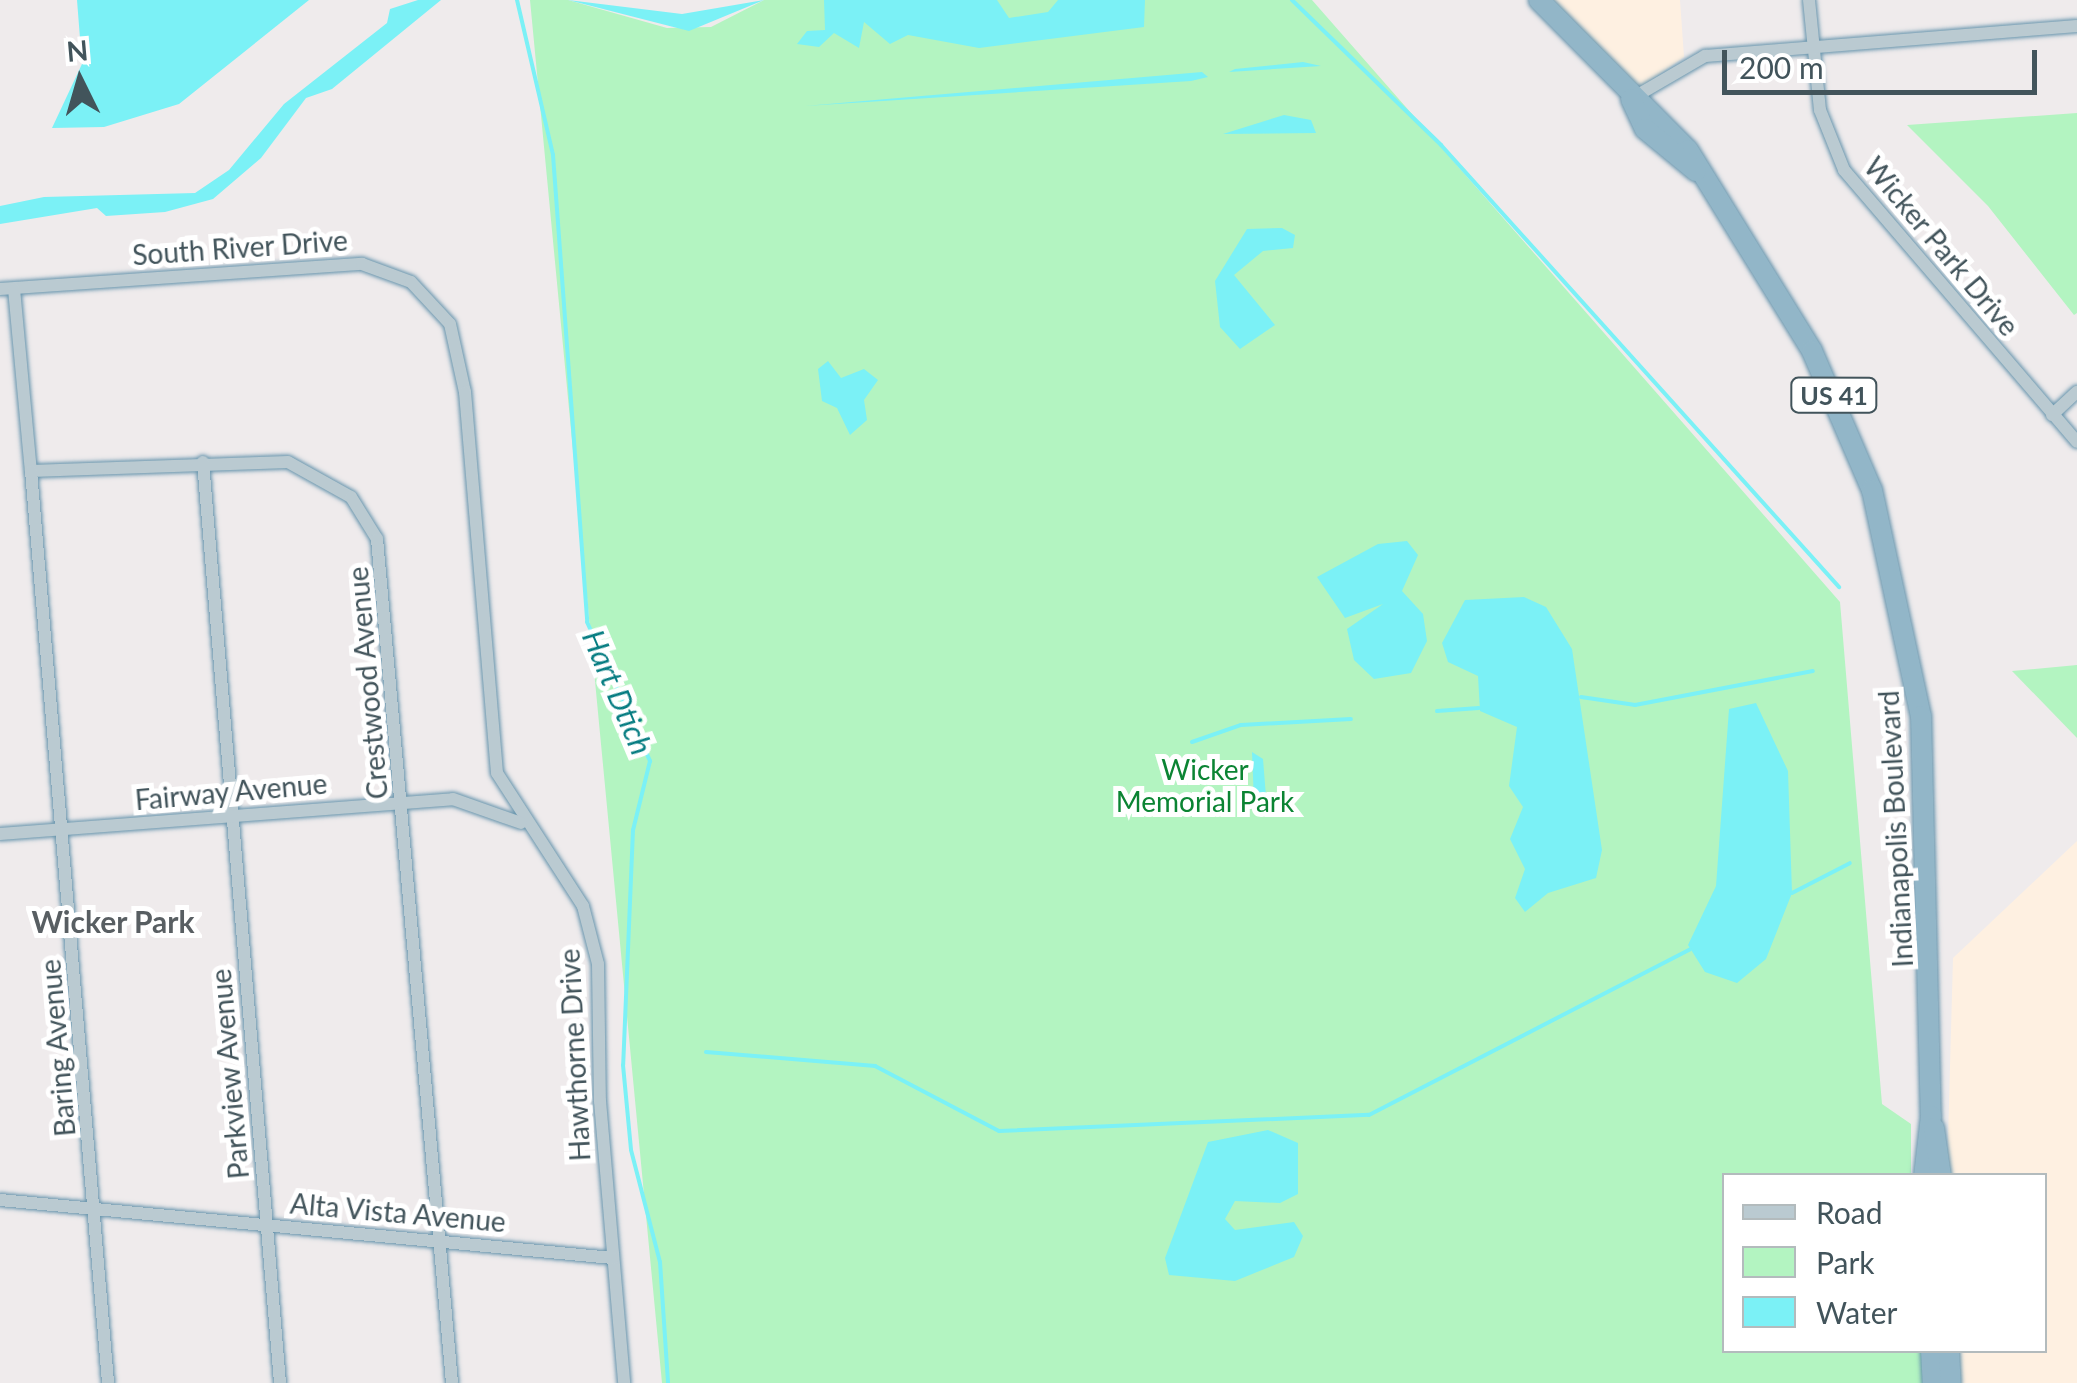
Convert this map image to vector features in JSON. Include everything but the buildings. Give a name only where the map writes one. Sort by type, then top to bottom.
[{"type":"highway","name":"Indianapolis Boulevard","points":[[1540,0],[1631,99],[1655,140],[1696,171],[1812,351],[1872,490],[1899,582],[1926,777],[1931,1116],[1924,1173]]},
{"type":"highway","name":"Indianapolis Boulevard","points":[[1931,1116],[1941,1173]]},
{"type":"highway","points":[[1931,1353],[1934,1383]]},
{"type":"highway","points":[[1949,1353],[1951,1383]]},
{"type":"street","name":"Wicker Park Drive","points":[[1809,0],[1820,110],[1844,170],[2077,442]]},
{"type":"street","points":[[1631,99],[1691,58],[2077,26]]},
{"type":"street","name":"South River Drive","points":[[7,289],[381,267],[411,282],[450,324],[466,392]]},
{"type":"street","points":[[7,289],[31,471]]},
{"type":"street","name":"Hawthorne Drive","points":[[466,392],[497,773],[522,823],[582,906],[595,944],[624,1383]]},
{"type":"street","points":[[2052,415],[2077,392]]},
{"type":"street","name":"Parkview Avenue","points":[[203,462],[280,1383]]},
{"type":"street","name":"Crestwood Avenue","points":[[31,471],[288,462],[324,477],[366,517],[386,582],[452,1383]]},
{"type":"street","name":"Baring Avenue","points":[[31,471],[65,829],[108,1383]]},
{"type":"street","name":"Fairway Avenue","points":[[0,834],[404,802],[476,801],[522,823]]},
{"type":"street","name":"Alta Vista Avenue","points":[[0,1200],[613,1258]]},
{"type":"shaded area","points":[[1544,0],[1680,0],[1684,57],[1631,94]]},
{"type":"shaded area","points":[[2077,841],[2077,1383],[1959,1383],[1957,1353],[2047,1353],[2047,1173],[1947,1173],[1953,958]]},
{"type":"green space","name":"Wicker Memorial Park","points":[[530,0],[568,0],[667,28],[711,27],[764,0],[1312,0],[1840,602],[1882,1104],[1911,1124],[1911,1173],[1722,1173],[1722,1353],[1923,1353],[1926,1383],[662,1383]]},
{"type":"green space","points":[[2077,113],[2074,315],[1988,206],[1907,125]]},
{"type":"green space","points":[[2077,665],[2077,738],[2012,671]]},
{"type":"water","points":[[77,0],[309,0],[179,104],[104,127],[52,128],[82,64]]},
{"type":"water","points":[[418,0],[441,0],[332,89],[306,98],[261,158],[213,199],[165,212],[106,216],[97,208],[0,224],[0,206],[44,197],[195,193],[229,170],[284,104],[387,23],[390,9]]},
{"type":"water","points":[[568,0],[682,14],[764,0],[689,31]]},
{"type":"water","points":[[824,0],[997,0],[1009,18],[1048,12],[1058,0],[1145,0],[1144,27],[979,48],[908,35],[890,44],[864,22],[859,48],[834,33],[819,47],[797,44],[807,31],[825,30]]},
{"type":"water","points":[[1303,62],[1321,66],[1229,72],[1235,69]]},
{"type":"water","points":[[1202,72],[1208,77],[1191,81],[805,106]]},
{"type":"water","points":[[1284,115],[1311,120],[1316,133],[1223,134]]},
{"type":"water","points":[[1282,228],[1295,235],[1293,248],[1263,251],[1234,275],[1275,325],[1240,349],[1220,327],[1215,281],[1247,229]]},
{"type":"water","points":[[828,361],[841,378],[864,369],[878,380],[864,400],[867,420],[850,435],[837,408],[822,401],[818,369]]},
{"type":"water","points":[[1407,541],[1418,555],[1402,591],[1423,614],[1427,641],[1411,673],[1374,679],[1354,660],[1347,629],[1383,604],[1345,618],[1317,577],[1378,544]]},
{"type":"water","points":[[1524,597],[1546,607],[1572,649],[1602,850],[1596,878],[1548,893],[1525,912],[1515,898],[1525,869],[1510,839],[1523,807],[1509,786],[1517,727],[1480,711],[1478,676],[1448,662],[1442,643],[1465,600]]},
{"type":"water","points":[[1756,703],[1788,771],[1792,893],[1766,959],[1737,983],[1705,972],[1688,945],[1716,886],[1729,709]]},
{"type":"water","points":[[1252,752],[1263,759],[1267,809],[1254,802]]},
{"type":"water","points":[[1268,1130],[1298,1143],[1298,1194],[1280,1203],[1235,1201],[1225,1219],[1235,1230],[1294,1222],[1303,1236],[1294,1257],[1235,1281],[1169,1275],[1165,1258],[1208,1142]]},
{"type":"waterway","name":"Hart Dtich","points":[[517,0],[553,155],[587,622],[650,761],[633,830],[623,1065],[631,1150],[660,1262],[668,1383]]},
{"type":"waterway","points":[[1292,0],[1441,145],[1839,587]]},
{"type":"waterway","points":[[1581,697],[1635,705],[1813,671]]},
{"type":"waterway","points":[[1437,711],[1479,708]]},
{"type":"waterway","points":[[1192,742],[1241,725],[1351,719]]},
{"type":"waterway","points":[[1792,893],[1850,863]]},
{"type":"waterway","points":[[706,1052],[875,1066],[999,1131],[1369,1115],[1690,949]]},
{"type":"district","name":"Wicker Park","points":[[113,921]]}]
